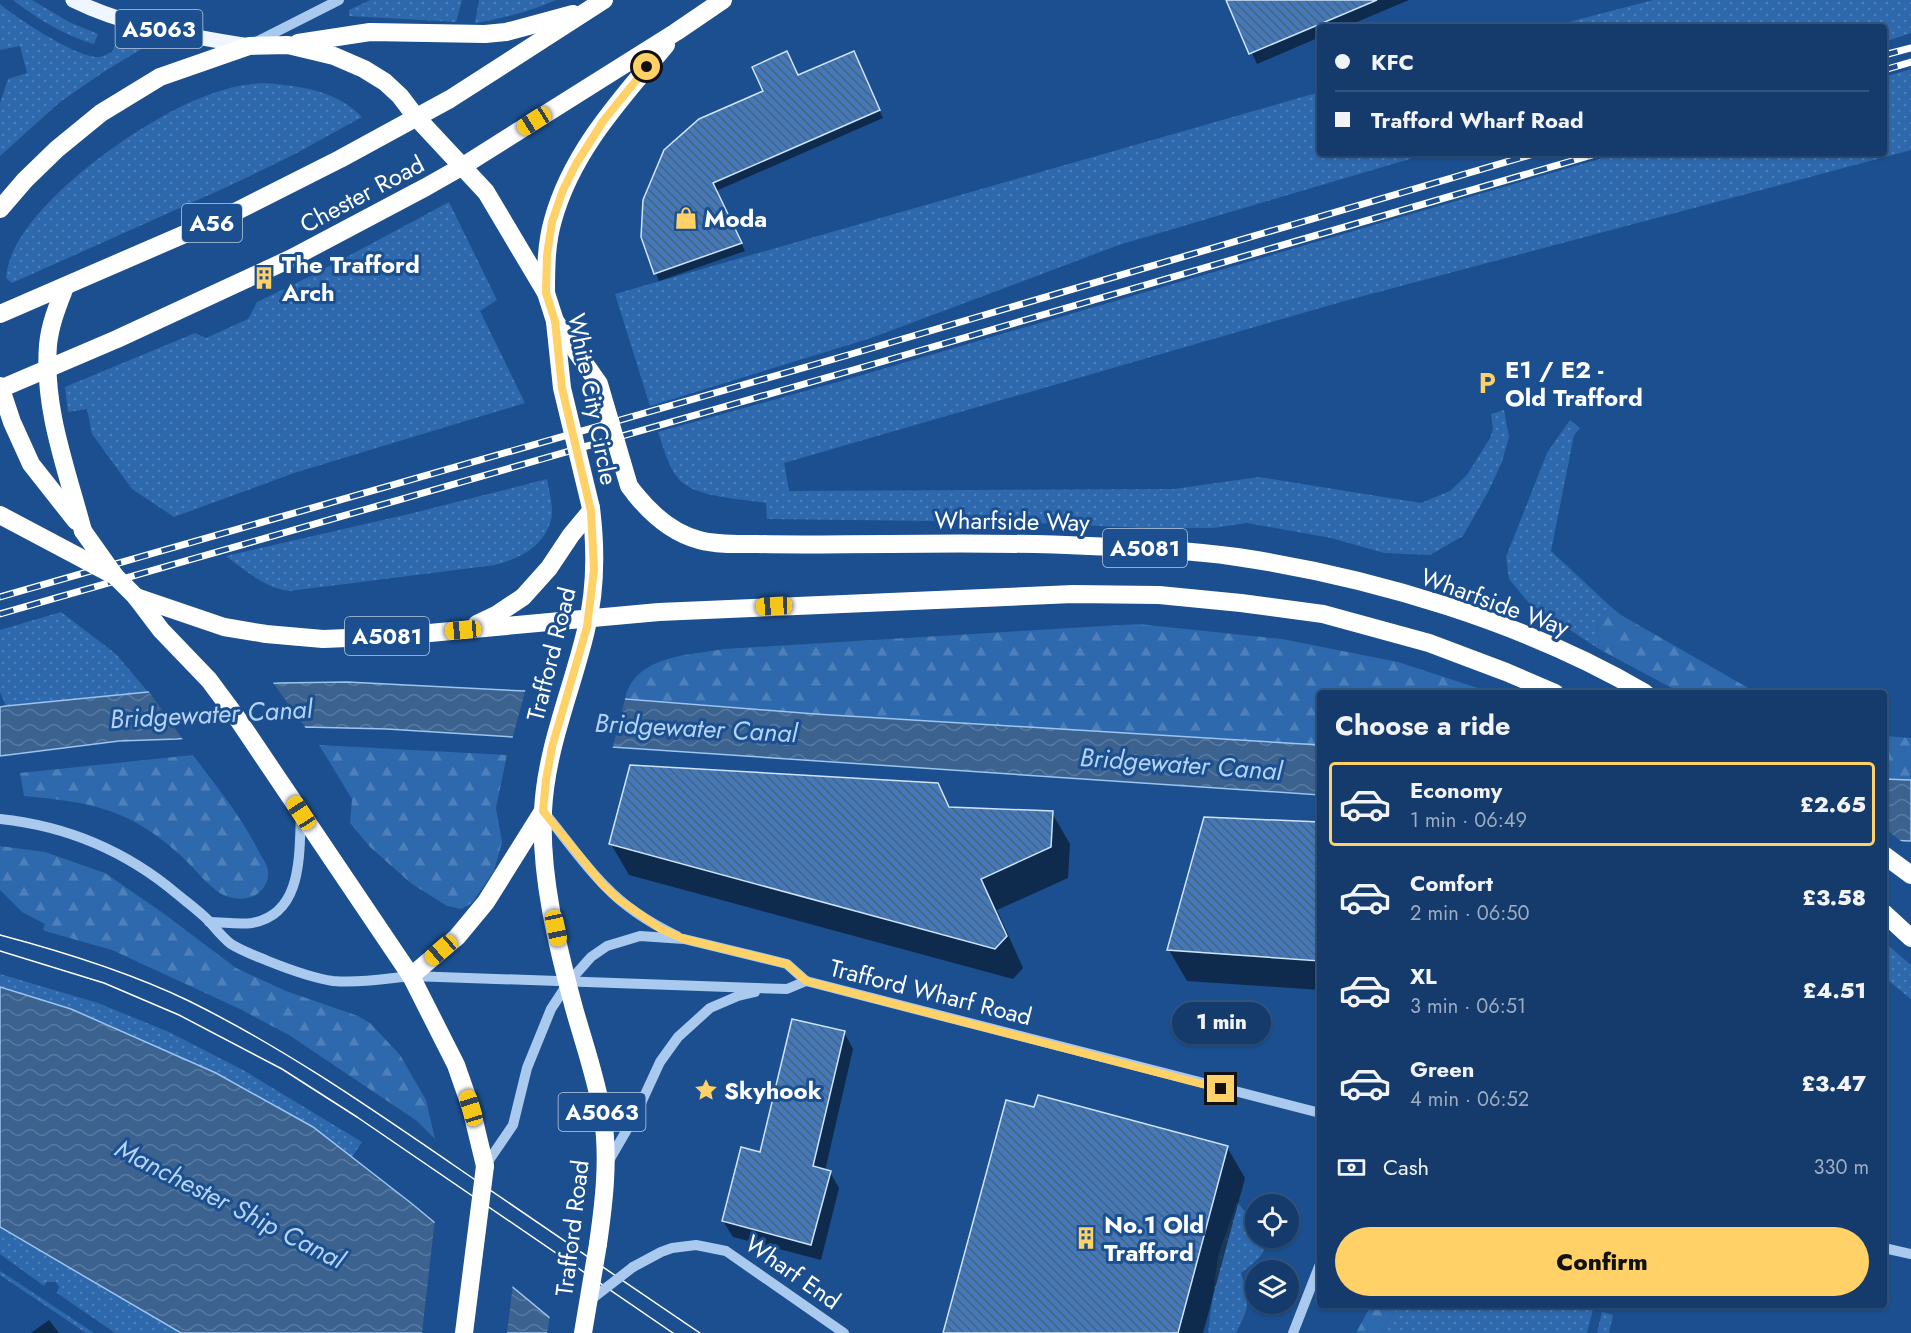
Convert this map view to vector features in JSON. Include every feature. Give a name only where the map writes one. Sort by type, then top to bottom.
[{"type":"highway","name":"Chester Road","points":[[0,388],[292,258],[463,166],[723,0]]},
{"type":"highway","name":"Chester Road","points":[[0,315],[231,214],[351,153],[484,78],[600,4]]},
{"type":"highway","name":"A56","points":[[288,45],[370,32],[495,33],[551,21],[600,4]]},
{"type":"highway","name":"A56","points":[[546,293],[547,255],[552,222],[570,175],[604,120],[676,32]]},
{"type":"highway","name":"White City Circle","points":[[0,209],[25,180],[57,149],[101,113],[176,70],[249,46],[288,45],[334,56],[364,69],[385,82],[486,192],[546,293],[555,321],[562,388],[591,509],[549,568],[522,597],[496,615],[463,630]]},
{"type":"highway","points":[[65,287],[56,310],[48,342],[47,369],[51,409],[83,531]]},
{"type":"highway","name":"Wharfside Way","points":[[555,321],[599,384],[629,486],[657,518],[684,535],[716,543],[794,545],[998,543],[1136,548],[1235,556],[1313,569],[1423,599],[1501,626],[1592,666],[1639,690]]},
{"type":"highway","name":"White City Circle","points":[[0,388],[31,464],[116,576],[136,597],[224,627],[266,634],[323,639],[463,630],[588,617]]},
{"type":"highway","name":"Trafford Road","points":[[583,1333],[604,1204],[607,1165],[603,1118],[568,983],[549,886],[544,851],[543,811],[552,747],[588,617],[594,570],[591,509]]},
{"type":"highway","points":[[0,515],[116,576]]},
{"type":"highway","name":"A5081","points":[[588,617],[693,610],[1073,594],[1159,596],[1241,603],[1323,614],[1429,643],[1548,690]]},
{"type":"highway","points":[[136,597],[161,630],[209,680],[236,715],[411,976],[456,1065],[471,1108],[485,1166],[464,1333]]},
{"type":"highway","name":"Trafford Road","points":[[411,976],[457,937],[486,902],[543,811]]},
{"type":"highway","points":[[1887,857],[1911,875]]},
{"type":"highway","points":[[1887,916],[1910,937]]},
{"type":"main road","name":"A5063","points":[[74,0],[95,10],[180,35],[249,46]]},
{"type":"street","points":[[249,46],[339,0]]},
{"type":"street","points":[[543,811],[603,885],[618,899],[661,929],[684,939]]},
{"type":"street","points":[[209,922],[250,923],[274,915],[286,903],[295,882],[301,813]]},
{"type":"street","name":"Trafford Wharf Road","points":[[0,819],[28,822],[58,829],[107,848],[135,862],[157,878],[209,922],[232,945],[272,962],[331,980],[359,982],[411,976],[787,989],[806,981],[1317,1112]]},
{"type":"street","points":[[485,1166],[513,1125],[527,1068],[542,1027],[568,983],[591,957],[607,946],[640,936],[684,939],[787,964],[806,981]]},
{"type":"street","points":[[607,1165],[636,1114],[660,1062],[678,1037],[710,1008],[738,996],[770,988]]},
{"type":"street","name":"Wharf End","points":[[589,1301],[633,1267],[672,1248],[696,1245],[726,1251],[844,1333]]},
{"type":"street","points":[[1887,1249],[1911,1254]]},
{"type":"street","points":[[1293,1333],[1317,1272]]},
{"type":"green space","points":[[13,0],[32,0],[69,22],[98,34],[94,44],[51,26]]},
{"type":"green space","points":[[370,0],[462,0],[456,22],[349,16],[349,10]]},
{"type":"green space","points":[[479,0],[556,0],[516,14],[475,23]]},
{"type":"green space","points":[[1653,0],[1911,0],[1911,33],[1887,41],[1887,24],[1871,24],[1870,22],[1864,24],[1561,24]]},
{"type":"green space","points":[[0,4],[63,45],[90,56],[101,57],[112,52],[117,39],[148,45],[60,102],[0,156],[0,103],[8,79],[27,73],[20,46],[0,50]]},
{"type":"green space","points":[[1911,69],[1911,150],[1341,302],[784,463],[789,491],[1174,489],[1259,477],[1421,503],[1450,491],[1467,475],[1490,438],[1493,429],[1491,414],[1504,410],[1509,437],[1502,462],[1488,492],[1463,536],[1430,555],[1384,553],[1331,538],[1247,523],[1213,528],[1185,528],[1169,532],[1141,528],[1015,522],[767,519],[766,503],[712,495],[683,483],[674,473],[658,432],[845,380],[1610,156],[1887,156],[1887,76]]},
{"type":"green space","points":[[264,83],[304,88],[329,95],[352,108],[362,117],[295,154],[229,186],[12,283],[6,278],[13,252],[30,225],[53,198],[113,148],[144,127],[198,99],[231,88]]},
{"type":"green space","points":[[1317,93],[1317,156],[1420,156],[1119,245],[871,338],[650,406],[615,294]]},
{"type":"green space","points":[[449,202],[497,300],[480,311],[525,403],[294,473],[174,517],[132,489],[92,434],[87,409],[68,412],[65,387],[195,333],[206,338],[248,319],[257,302],[315,274]]},
{"type":"green space","points":[[1570,420],[1580,428],[1574,435],[1551,551],[1610,606],[1597,621],[1599,649],[1529,603],[1509,579],[1506,557],[1547,453]]},
{"type":"green space","points":[[547,479],[552,516],[547,530],[536,545],[522,555],[495,565],[290,591],[264,583],[226,556],[409,514]]},
{"type":"green space","points":[[1610,606],[1621,615],[1752,690],[1675,690],[1599,649],[1597,621]]},
{"type":"green space","points":[[61,612],[116,654],[148,692],[6,706],[0,692],[0,630]]},
{"type":"green space","points":[[1138,624],[1282,639],[1398,662],[1484,690],[1317,690],[1317,745],[815,714],[625,698],[631,684],[651,665],[679,656],[724,649]]},
{"type":"green space","points":[[1887,736],[1911,738],[1911,780],[1887,779]]},
{"type":"green space","points":[[319,745],[507,755],[496,808],[502,842],[494,871],[472,903],[461,909],[447,906],[412,884],[370,847],[350,823],[352,799]]},
{"type":"green space","points":[[193,755],[236,813],[266,865],[268,873],[266,884],[254,896],[238,899],[220,893],[179,854],[142,826],[125,817],[88,805],[24,796],[20,773]]},
{"type":"green space","points":[[0,846],[45,852],[105,873],[236,968],[286,991],[358,1016],[370,1023],[400,1055],[426,1100],[435,1139],[417,1121],[289,1035],[242,1010],[112,950],[45,931],[43,929],[45,924],[22,912],[0,890]]},
{"type":"green space","points":[[1887,945],[1911,965],[1911,999],[1887,979]]},
{"type":"green space","points":[[0,974],[98,1003],[169,1032],[243,1070],[362,1142],[352,1157],[313,1127],[216,1073],[71,1009],[0,987]]},
{"type":"green space","points":[[1237,1202],[1245,1211],[1245,1248],[1264,1248],[1256,1260],[1245,1260],[1245,1269],[1241,1273],[1245,1287],[1245,1313],[1236,1333],[1208,1333],[1218,1256]]},
{"type":"green space","points":[[0,1227],[181,1333],[115,1333],[57,1293],[59,1287],[56,1282],[47,1282],[44,1286],[0,1254]]},
{"type":"green space","points":[[0,1271],[94,1333],[86,1333],[0,1275]]},
{"type":"green space","points":[[1369,1308],[1397,1308],[1380,1333],[1356,1333]]},
{"type":"green space","points":[[1397,1308],[1593,1308],[1587,1333],[1380,1333]]},
{"type":"green space","points":[[1602,1312],[1613,1315],[1609,1333],[1597,1333]]},
{"type":"water","name":"Bridgewater Canal","points":[[347,682],[525,691],[815,714],[1317,745],[1317,795],[612,747],[512,737],[387,729],[305,727],[177,739],[119,741],[0,756],[0,707],[148,692],[279,683]]},
{"type":"water","points":[[1887,779],[1911,780],[1911,841],[1887,840]]},
{"type":"water","name":"Manchester Ship Canal","points":[[0,987],[71,1009],[216,1073],[313,1127],[411,1203],[568,1333],[181,1333],[0,1227]]},
{"type":"pier","points":[[271,680],[307,730],[184,741],[147,689]]},
{"type":"pier","points":[[526,688],[626,695],[612,750],[512,740]]},
{"type":"pier","points":[[1887,830],[1901,841],[1906,844],[1887,843]]},
{"type":"pier","points":[[435,1219],[513,1283],[507,1333],[422,1333]]},
{"type":"pier","points":[[550,1315],[570,1331],[571,1333],[547,1333]]},
{"type":"building","points":[[1226,0],[1377,0],[1317,24],[1249,54]]},
{"type":"building","points":[[787,51],[798,75],[854,51],[880,110],[713,183],[742,243],[654,274],[641,237],[643,200],[664,150],[699,119],[763,91],[752,67]]},
{"type":"building","points":[[630,765],[938,783],[949,807],[1053,811],[1051,847],[981,879],[1007,936],[995,949],[609,844]]},
{"type":"building","points":[[1204,817],[1317,822],[1317,961],[1167,950]]},
{"type":"building","points":[[792,1019],[845,1031],[813,1166],[831,1171],[811,1245],[722,1221],[741,1147],[760,1152]]},
{"type":"building","name":"No.1 Old Trafford","points":[[1038,1095],[1228,1146],[1178,1333],[943,1333],[1006,1100],[1034,1107]]},
{"type":"tram line","points":[[0,935],[72,956],[143,981],[189,1001],[257,1038],[356,1099],[700,1333]]},
{"type":"tram line","points":[[0,951],[104,983],[179,1015],[282,1069],[357,1117],[673,1333]]},
{"type":"railway","points":[[1887,54],[1911,48]]},
{"type":"railway","points":[[1887,69],[1911,62]]},
{"type":"railway","points":[[0,597],[848,355],[1527,156]]},
{"type":"railway","points":[[0,614],[874,364],[1589,156]]},
{"type":"place","name":"Moda","points":[[686,218]]},
{"type":"place","name":"The Trafford Arch","points":[[264,278]]},
{"type":"place","name":"E1 / E2 - Old Trafford","points":[[1487,383]]},
{"type":"place","name":"Skyhook","points":[[706,1090]]},
{"type":"place","name":"No.1 Old Trafford","points":[[1086,1238]]},
{"type":"route","points":[[647,67],[604,120],[576,164],[563,190],[552,222],[547,255],[546,293],[555,321],[562,388],[591,511],[594,570],[587,627],[552,747],[543,811],[603,885],[618,899],[661,929],[684,939],[787,964],[806,981],[1221,1089]]}]
